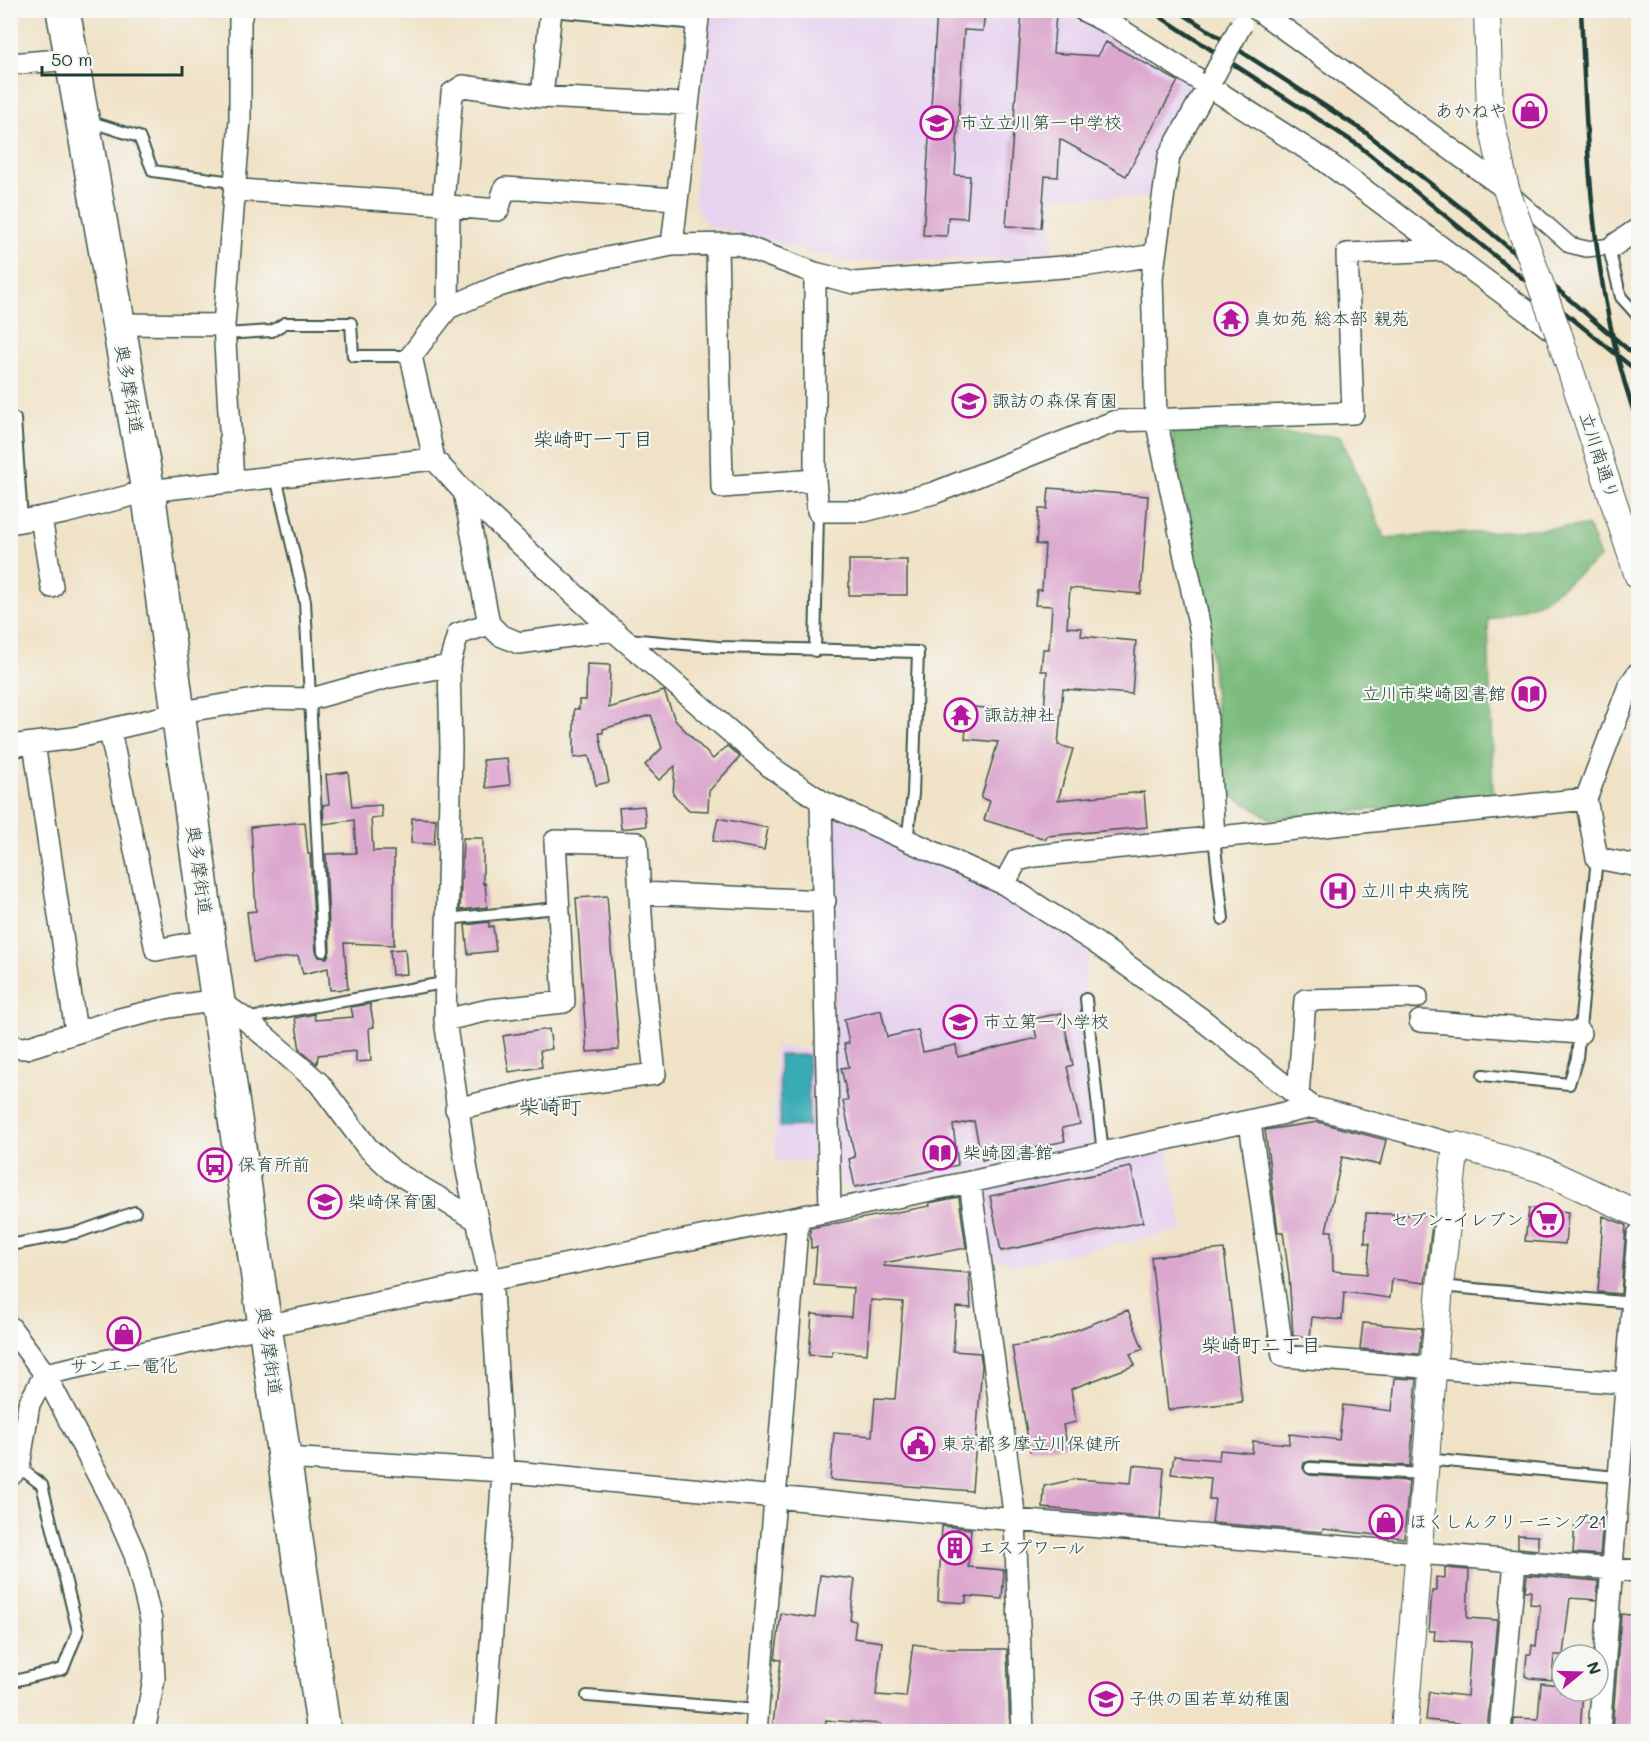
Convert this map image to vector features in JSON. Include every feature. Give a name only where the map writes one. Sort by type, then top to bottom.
[{"type":"main road","name":"奥多摩街道","points":[[63,10],[148,491],[208,940],[324,1731]]},
{"type":"street","points":[[233,482],[225,329],[237,186],[240,120],[240,20],[243,10]]},
{"type":"street","points":[[1083,10],[1210,82],[1321,158],[1559,335]]},
{"type":"street","points":[[1258,10],[1506,189],[1570,245],[1586,249],[1614,246],[1638,229]]},
{"type":"street","points":[[1487,10],[1490,116],[1506,189]]},
{"type":"street","points":[[542,97],[551,11]]},
{"type":"street","points":[[672,245],[698,17]]},
{"type":"street","points":[[1214,838],[1202,638],[1156,419],[1152,278],[1169,156],[1245,18]]},
{"type":"street","points":[[10,63],[72,58]]},
{"type":"street","points":[[448,308],[446,205],[452,93],[463,86],[542,97],[687,105]]},
{"type":"street","points":[[237,186],[241,190],[498,210],[505,188],[676,199]]},
{"type":"street","name":"立川南通り","points":[[1506,189],[1559,335],[1638,576]]},
{"type":"street","points":[[1155,255],[1089,265],[854,283],[814,273],[738,244],[672,245],[562,267],[499,286],[448,308],[411,356],[434,459],[464,492],[617,634],[772,768],[821,801],[1004,884],[1105,949],[1200,1018],[1305,1102],[1541,1169],[1638,1214]]},
{"type":"street","points":[[717,245],[722,487],[815,480]]},
{"type":"street","points":[[814,273],[815,480],[818,511],[864,511],[934,493],[1116,422],[1353,413],[1347,254],[1445,250]]},
{"type":"street","points":[[118,324],[225,329]]},
{"type":"street","points":[[52,587],[25,520],[148,491],[434,459]]},
{"type":"street","points":[[464,492],[489,624],[501,635],[519,643],[617,634]]},
{"type":"street","points":[[485,1731],[504,1471],[490,1280],[456,1109],[444,1020],[443,983],[447,919],[451,748],[449,666],[458,634],[489,624]]},
{"type":"street","points":[[10,746],[110,731],[177,714],[267,698],[311,699],[390,677],[449,666]]},
{"type":"street","points":[[1638,673],[1629,686],[1586,799],[1596,858],[1638,866]]},
{"type":"street","points":[[110,731],[156,950],[208,940]]},
{"type":"street","points":[[34,743],[76,1032]]},
{"type":"street","points":[[1004,884],[1017,860],[1035,856],[1586,799]]},
{"type":"street","points":[[821,801],[830,1210]]},
{"type":"street","points":[[444,1020],[489,1010],[564,1002],[555,841],[637,843],[645,983],[655,1074],[541,1089],[456,1109]]},
{"type":"street","points":[[640,893],[825,901]]},
{"type":"street","points":[[1305,1102],[1305,1000],[1417,997]]},
{"type":"street","points":[[10,1047],[26,1048],[169,1007],[218,1000],[245,1019],[319,1083],[367,1147],[393,1171],[477,1220]]},
{"type":"street","points":[[1420,1021],[1580,1033]]},
{"type":"street","points":[[15,1472],[29,1404],[45,1374],[265,1326],[1250,1123],[1305,1102]]},
{"type":"street","points":[[1250,1123],[1283,1356],[1633,1384]]},
{"type":"street","points":[[1404,1731],[1416,1551],[1455,1145]]},
{"type":"street","points":[[970,1182],[1014,1520],[1023,1731]]},
{"type":"street","points":[[756,1731],[798,1217]]},
{"type":"street","points":[[1599,1731],[1617,1477],[1633,1384],[1638,1235]]},
{"type":"street","points":[[12,1331],[45,1374],[111,1500],[135,1555],[151,1620],[154,1679],[144,1731]]},
{"type":"street","points":[[285,1458],[504,1471],[1014,1520],[1416,1551],[1638,1571]]},
{"type":"street","points":[[1500,1731],[1515,1561]]},
{"type":"lane","points":[[551,11],[698,17]]},
{"type":"lane","points":[[82,120],[139,137],[153,171],[232,182],[237,186]]},
{"type":"lane","points":[[1614,246],[1610,253],[1621,297],[1638,316]]},
{"type":"lane","points":[[225,329],[272,331],[285,323],[351,323],[353,356],[411,356]]},
{"type":"lane","points":[[10,419],[15,419],[25,520]]},
{"type":"lane","points":[[276,477],[305,601],[323,951]]},
{"type":"lane","points":[[815,651],[819,575],[818,511]]},
{"type":"lane","points":[[617,634],[718,647],[918,652],[913,794],[907,840]]},
{"type":"lane","points":[[1214,838],[1223,919]]},
{"type":"lane","points":[[1483,1075],[1569,1084],[1577,1058],[1580,1033],[1596,858]]},
{"type":"lane","points":[[447,919],[557,908]]},
{"type":"lane","points":[[245,1019],[443,983]]},
{"type":"lane","points":[[1086,999],[1103,1154]]},
{"type":"lane","points":[[10,1245],[79,1232],[135,1212]]},
{"type":"lane","points":[[1440,1286],[1634,1303]]},
{"type":"lane","points":[[1310,1468],[1425,1467],[1617,1477]]},
{"type":"lane","points":[[10,1682],[63,1669],[78,1631],[42,1485],[15,1472]]},
{"type":"lane","points":[[587,1695],[758,1710]]},
{"type":"shaded area","name":"市立立川第一中学校","points":[[709,11],[1061,11],[1110,35],[1187,81],[1190,89],[1157,156],[1148,198],[1052,196],[1053,259],[849,261],[706,225],[694,201]]},
{"type":"shaded area","name":"市立第一小学校","points":[[836,816],[998,888],[1089,950],[1083,999],[1101,1163],[1168,1149],[1183,1230],[1009,1267],[1008,1259],[999,1261],[988,1254],[977,1170],[856,1195],[839,1182],[838,1162],[775,1161],[775,1046],[835,1054],[830,823]]},
{"type":"green space","points":[[1171,429],[1340,436],[1385,538],[1588,526],[1600,558],[1543,601],[1488,620],[1493,798],[1271,819],[1223,790],[1210,642]]},
{"type":"water","points":[[779,1055],[808,1055],[809,1126],[780,1127]]},
{"type":"building","points":[[937,10],[985,10],[983,31],[964,30],[955,175],[970,176],[967,218],[948,217],[947,236],[923,235]]},
{"type":"building","points":[[1022,12],[1056,14],[1053,53],[1098,56],[1106,42],[1178,81],[1126,176],[1060,139],[1058,177],[1045,176],[1041,228],[1006,226]]},
{"type":"building","points":[[1049,488],[1148,496],[1141,594],[1070,588],[1067,627],[1082,628],[1081,636],[1136,641],[1132,694],[1063,689],[1058,745],[1073,749],[1058,800],[1144,792],[1147,827],[1047,836],[1046,839],[984,820],[990,801],[981,798],[998,742],[965,739],[967,718],[973,718],[973,707],[1001,709],[1000,720],[1029,721],[1030,709],[1044,710],[1047,671],[1041,671],[1043,649],[1049,649],[1052,606],[1035,605],[1037,590],[1042,590],[1045,545],[1036,544],[1039,509],[1047,509]]},
{"type":"building","points":[[849,560],[907,560],[907,595],[849,595]]},
{"type":"building","points":[[587,664],[610,665],[609,708],[664,691],[675,720],[713,759],[727,746],[740,757],[709,791],[708,811],[689,810],[673,794],[675,766],[659,780],[645,765],[662,748],[651,715],[603,729],[603,733],[599,733],[609,782],[596,785],[589,756],[574,758],[574,709],[579,709],[579,700],[586,700]]},
{"type":"building","points":[[507,758],[510,785],[486,788],[483,760]]},
{"type":"building","points":[[348,772],[352,807],[381,805],[382,817],[371,818],[373,851],[394,851],[394,945],[344,943],[348,989],[330,990],[328,968],[303,974],[298,956],[253,962],[247,912],[256,911],[251,827],[305,822],[308,854],[310,854],[316,951],[319,957],[327,958],[330,951],[326,854],[356,853],[354,820],[324,824],[323,805],[329,804],[326,775]]},
{"type":"building","points":[[644,806],[646,826],[621,829],[619,808]]},
{"type":"building","points":[[412,818],[436,819],[434,844],[411,843]]},
{"type":"building","points":[[718,818],[768,828],[764,850],[713,841]]},
{"type":"building","points":[[463,838],[483,838],[483,884],[485,883],[487,907],[460,910]]},
{"type":"building","points":[[607,896],[619,1050],[587,1052],[576,898]]},
{"type":"building","points":[[489,922],[489,927],[493,926],[496,951],[468,954],[465,925]]},
{"type":"building","points":[[405,949],[407,974],[392,975],[390,950]]},
{"type":"building","points":[[370,1004],[374,1027],[369,1028],[371,1061],[356,1062],[356,1051],[318,1055],[317,1064],[300,1050],[295,1018],[314,1014],[315,1020],[353,1017],[351,1007]]},
{"type":"building","points":[[881,1010],[887,1037],[918,1030],[923,1052],[956,1045],[958,1057],[1037,1038],[1032,1019],[1062,1013],[1073,1065],[1067,1067],[1080,1124],[1062,1128],[1065,1141],[982,1160],[974,1121],[953,1125],[958,1165],[855,1187],[849,1159],[855,1157],[843,1101],[848,1100],[841,1068],[849,1067],[844,1044],[849,1043],[844,1019]]},
{"type":"building","points":[[549,1029],[552,1049],[540,1051],[542,1067],[509,1072],[503,1036]]},
{"type":"building","points":[[1318,1122],[1386,1140],[1380,1165],[1342,1157],[1326,1231],[1332,1231],[1333,1271],[1367,1274],[1370,1243],[1365,1243],[1366,1213],[1433,1216],[1425,1283],[1392,1279],[1390,1298],[1344,1292],[1342,1320],[1312,1317],[1310,1338],[1293,1336],[1289,1276],[1283,1232],[1278,1232],[1265,1130]]},
{"type":"building","points":[[1131,1167],[1143,1222],[1001,1251],[990,1196]]},
{"type":"building","points":[[959,1197],[966,1248],[884,1263],[884,1266],[969,1273],[971,1308],[956,1307],[953,1351],[980,1353],[982,1365],[972,1491],[830,1480],[834,1433],[872,1436],[875,1398],[895,1399],[903,1302],[871,1300],[867,1354],[832,1351],[832,1356],[809,1355],[812,1314],[851,1317],[853,1288],[814,1285],[817,1247],[811,1248],[810,1228],[930,1206],[929,1203]]},
{"type":"building","points":[[1529,1208],[1568,1212],[1565,1244],[1525,1241]]},
{"type":"building","points":[[1603,1216],[1626,1225],[1621,1294],[1598,1292]]},
{"type":"building","points":[[1224,1249],[1242,1402],[1168,1410],[1151,1257]]},
{"type":"building","points":[[1128,1310],[1143,1349],[1130,1354],[1135,1365],[1071,1389],[1076,1422],[1063,1425],[1067,1445],[1030,1451],[1012,1346],[1050,1340]]},
{"type":"building","points":[[1363,1323],[1422,1328],[1419,1354],[1360,1349]]},
{"type":"building","points":[[1395,1378],[1417,1379],[1410,1466],[1310,1461],[1304,1463],[1303,1468],[1310,1475],[1409,1481],[1404,1538],[1323,1529],[1322,1532],[1212,1523],[1215,1499],[1209,1499],[1211,1478],[1171,1474],[1174,1456],[1219,1460],[1220,1450],[1252,1453],[1253,1441],[1289,1444],[1290,1434],[1339,1440],[1343,1405],[1392,1411]]},
{"type":"building","points":[[1133,1465],[1164,1468],[1160,1519],[1043,1508],[1044,1486],[1076,1479],[1131,1483]]},
{"type":"building","points":[[1575,1522],[1603,1524],[1600,1555],[1573,1553]]},
{"type":"building","name":"エスプワール","points":[[942,1526],[971,1529],[968,1567],[1004,1570],[1002,1599],[966,1596],[966,1603],[938,1601]]},
{"type":"building","points":[[1518,1535],[1538,1536],[1538,1550],[1518,1548]]},
{"type":"building","points":[[1445,1568],[1469,1570],[1467,1618],[1497,1620],[1487,1731],[1467,1731],[1467,1724],[1426,1720],[1429,1692],[1467,1696],[1471,1642],[1434,1640],[1435,1631],[1429,1631],[1432,1591],[1436,1591],[1436,1577],[1445,1578]]},
{"type":"building","points":[[820,1575],[855,1579],[850,1620],[856,1621],[854,1638],[882,1642],[876,1695],[906,1697],[913,1644],[949,1649],[1007,1649],[1010,1731],[880,1731],[880,1724],[826,1720],[825,1731],[772,1731],[781,1660],[775,1659],[781,1613],[815,1618]]},
{"type":"building","points":[[1527,1575],[1598,1581],[1597,1600],[1570,1598],[1564,1643],[1550,1643],[1550,1680],[1525,1676],[1527,1654],[1531,1654],[1532,1645],[1536,1646],[1540,1605],[1530,1604],[1531,1591],[1525,1591]]},
{"type":"building","points":[[1621,1614],[1638,1616],[1638,1675],[1632,1731],[1612,1731]]},
{"type":"building","points":[[1541,1683],[1550,1684],[1550,1703],[1582,1703],[1580,1731],[1513,1731],[1514,1718],[1538,1719]]},
{"type":"railway","points":[[1150,10],[1358,145],[1638,372]]},
{"type":"railway","points":[[1177,10],[1365,132],[1469,214],[1638,358]]},
{"type":"railway","points":[[1581,10],[1589,168],[1600,271],[1609,322],[1638,424]]},
{"type":"place","name":"あかねや","points":[[1530,111]]},
{"type":"place","name":"市立立川第一中学校","points":[[937,123]]},
{"type":"place","name":"真如苑 総本部 親苑","points":[[1231,319]]},
{"type":"place","name":"諏訪の森保育園","points":[[969,401]]},
{"type":"place","name":"立川市柴崎図書館","points":[[1529,694]]},
{"type":"place","name":"諏訪神社","points":[[961,715]]},
{"type":"place","name":"立川中央病院","points":[[1338,891]]},
{"type":"place","name":"市立第一小学校","points":[[960,1022]]},
{"type":"place","name":"柴崎図書館","points":[[940,1153]]},
{"type":"place","name":"保育所前","points":[[215,1165]]},
{"type":"place","name":"柴崎保育園","points":[[325,1202]]},
{"type":"place","name":"セブン-イレブン","points":[[1547,1220]]},
{"type":"place","name":"サンエー電化","points":[[124,1334]]},
{"type":"place","name":"東京都多摩立川保健所","points":[[918,1444]]},
{"type":"place","name":"ほくしんクリーニング21","points":[[1386,1522]]},
{"type":"place","name":"エスプワール","points":[[955,1548]]},
{"type":"place","name":"子供の国若草幼稚園","points":[[1106,1699]]},
{"type":"district","name":"柴崎町一丁目","points":[[593,439]]},
{"type":"district","name":"柴崎町","points":[[550,1107]]},
{"type":"district","name":"柴崎町二丁目","points":[[1261,1345]]}]
